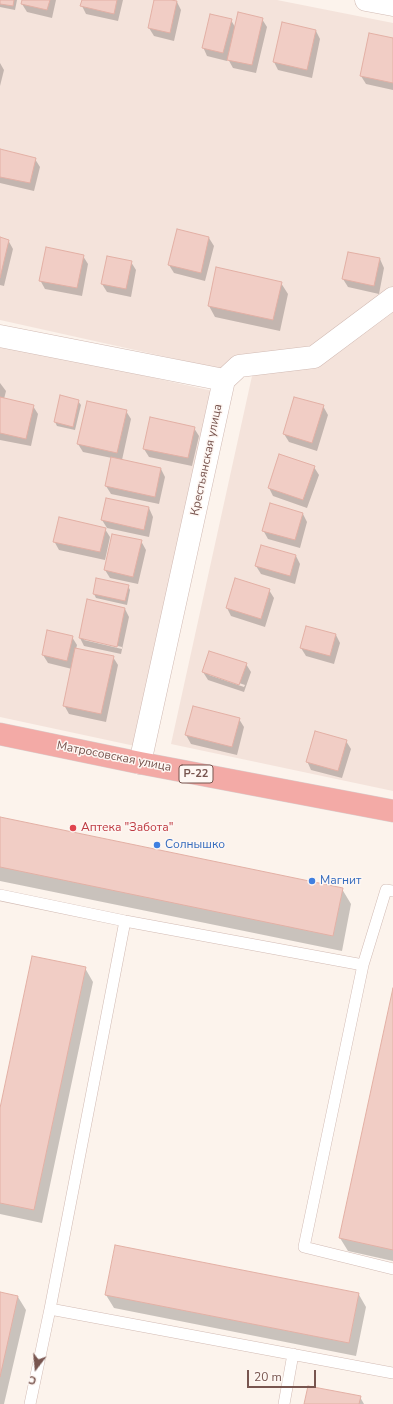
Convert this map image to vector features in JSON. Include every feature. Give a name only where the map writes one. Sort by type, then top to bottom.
[{"type":"highway","name":"Матросовская улица","points":[[0,734],[140,763],[393,811]]},
{"type":"street","points":[[366,0],[393,5]]},
{"type":"street","points":[[0,336],[224,380],[239,366],[314,358],[393,298]]},
{"type":"street","name":"Крестьянская улица","points":[[140,763],[224,380]]},
{"type":"lane","points":[[393,892],[386,890],[363,965],[304,1247],[393,1269]]},
{"type":"lane","points":[[0,895],[125,921],[363,965]]},
{"type":"lane","points":[[30,1404],[50,1309],[125,921]]},
{"type":"lane","points":[[50,1309],[393,1373]]},
{"type":"lane","points":[[284,1404],[293,1354]]},
{"type":"shaded area","points":[[0,0],[277,0],[393,23],[393,791],[171,744],[252,376],[0,320]]},
{"type":"shaded area","points":[[0,344],[213,391],[135,746],[0,717]]},
{"type":"building","points":[[0,0],[14,0],[13,6],[0,4]]},
{"type":"building","points":[[22,0],[50,0],[47,10],[21,4]]},
{"type":"building","points":[[82,0],[117,0],[114,14],[80,6]]},
{"type":"building","points":[[154,0],[177,1],[170,33],[148,28]]},
{"type":"building","points":[[238,12],[263,18],[252,65],[227,60]]},
{"type":"building","points":[[210,14],[232,19],[223,53],[202,48]]},
{"type":"building","points":[[282,22],[316,30],[307,70],[273,62]]},
{"type":"building","points":[[369,33],[393,38],[393,83],[360,76]]},
{"type":"building","points":[[0,149],[36,158],[30,183],[0,177]]},
{"type":"building","points":[[177,229],[209,237],[201,273],[168,265]]},
{"type":"building","points":[[0,237],[9,240],[0,278]]},
{"type":"building","points":[[46,247],[84,255],[77,288],[39,281]]},
{"type":"building","points":[[348,252],[380,258],[374,286],[342,279]]},
{"type":"building","points":[[107,256],[132,261],[126,289],[101,284]]},
{"type":"building","points":[[216,267],[282,282],[273,320],[208,306]]},
{"type":"building","points":[[60,395],[79,400],[73,427],[54,422]]},
{"type":"building","points":[[0,397],[34,405],[26,439],[0,433]]},
{"type":"building","points":[[294,397],[324,405],[312,443],[283,434]]},
{"type":"building","points":[[87,401],[127,410],[117,453],[77,444]]},
{"type":"building","points":[[150,417],[195,427],[188,458],[143,449]]},
{"type":"building","points":[[279,454],[315,466],[303,500],[268,488]]},
{"type":"building","points":[[111,457],[161,468],[155,497],[105,486]]},
{"type":"building","points":[[106,498],[149,507],[144,530],[101,520]]},
{"type":"building","points":[[270,503],[303,513],[295,540],[262,531]]},
{"type":"building","points":[[59,517],[106,528],[100,552],[53,542]]},
{"type":"building","points":[[112,534],[142,540],[133,577],[104,570]]},
{"type":"building","points":[[261,545],[296,555],[290,576],[255,566]]},
{"type":"building","points":[[96,578],[129,585],[125,601],[93,594]]},
{"type":"building","points":[[235,578],[270,589],[261,619],[226,608]]},
{"type":"building","points":[[87,599],[125,608],[117,647],[79,638]]},
{"type":"building","points":[[306,626],[336,634],[330,656],[300,648]]},
{"type":"building","points":[[47,630],[73,636],[67,661],[42,655]]},
{"type":"building","points":[[75,648],[114,656],[101,714],[63,706]]},
{"type":"building","points":[[209,651],[247,663],[239,685],[202,672]]},
{"type":"building","points":[[193,706],[240,718],[232,747],[185,735]]},
{"type":"building","points":[[315,731],[347,740],[338,771],[306,762]]},
{"type":"building","points":[[0,817],[343,888],[333,936],[0,867]]},
{"type":"building","points":[[32,956],[86,967],[34,1210],[0,1203],[0,1108]]},
{"type":"building","points":[[393,988],[393,1250],[339,1238]]},
{"type":"building","points":[[115,1245],[359,1293],[349,1343],[105,1295]]},
{"type":"building","points":[[0,1292],[18,1296],[0,1377]]},
{"type":"building","points":[[308,1386],[361,1396],[359,1404],[304,1404]]},
{"type":"place","name":"Аптека \"Забота\"","points":[[73,828]]},
{"type":"place","name":"Солнышко","points":[[157,845]]},
{"type":"place","name":"Магнит","points":[[312,881]]}]
